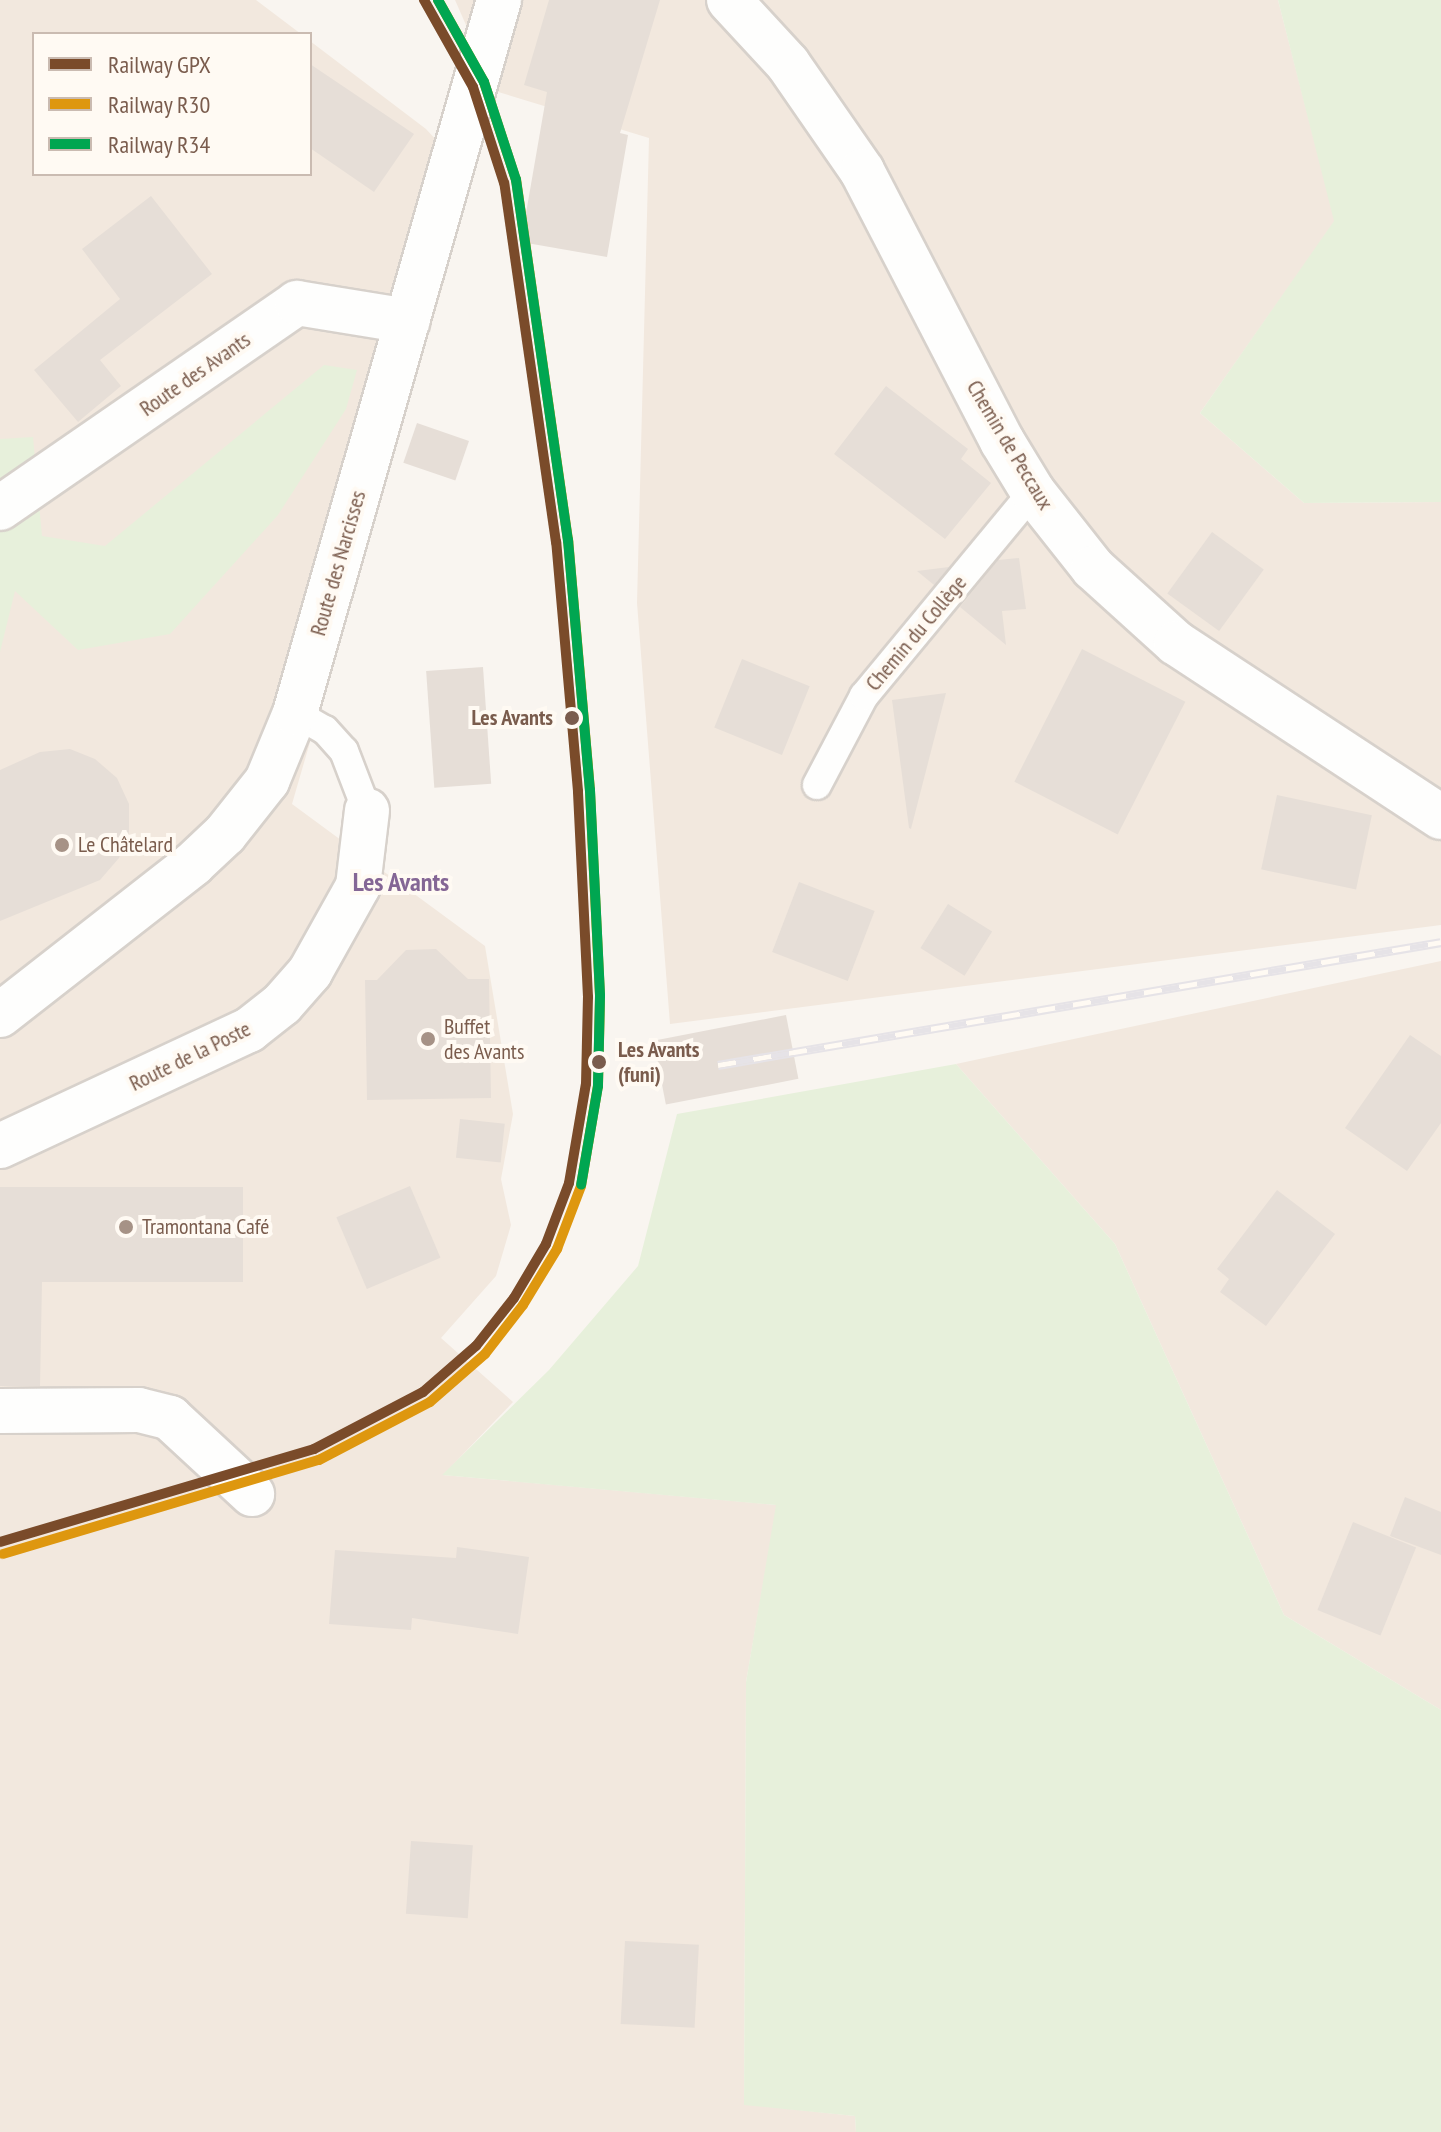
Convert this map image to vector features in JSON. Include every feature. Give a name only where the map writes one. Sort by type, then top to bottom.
[{"type":"street","name":"Route des Narcisses","points":[[0,1015],[225,834],[267,781],[295,713],[499,0]]},
{"type":"street","name":"Chemin de Peccaux","points":[[729,0],[788,64],[862,171],[1033,492],[1093,568],[1176,643],[1441,817]]},
{"type":"street","name":"Route des Avants","points":[[0,508],[297,303],[408,321]]},
{"type":"street","name":"Route de la Poste","points":[[0,1146],[249,1030],[282,1004],[310,972],[358,886],[367,811]]},
{"type":"street","points":[[0,1411],[139,1410],[170,1418],[252,1494]]},
{"type":"lane","name":"Chemin du Collège","points":[[817,785],[864,696],[1033,492]]},
{"type":"lane","name":"Route de la Poste","points":[[295,713],[325,730],[344,751],[367,811]]},
{"type":"shaded area","points":[[0,0],[256,0],[298,32],[32,32],[32,176],[312,176],[312,43],[426,129],[452,157],[449,264],[292,804],[485,946],[513,1114],[501,1179],[511,1225],[496,1276],[441,1338],[513,1402],[443,1475],[777,1505],[746,1682],[744,2104],[855,2116],[856,2132],[0,2132]]},
{"type":"shaded area","points":[[455,0],[1278,0],[1335,221],[1200,413],[1304,503],[1441,502],[1441,925],[670,1024],[637,603],[649,138],[495,91]]},
{"type":"shaded area","points":[[1441,961],[1441,1710],[1284,1615],[1115,1244],[956,1064]]},
{"type":"green space","points":[[1278,0],[1441,0],[1441,502],[1304,503],[1200,413],[1334,221]]},
{"type":"green space","points":[[324,365],[357,370],[346,409],[278,515],[170,634],[78,650],[15,591],[0,652],[0,439],[33,437],[42,536],[105,546]]},
{"type":"green space","points":[[956,1064],[1115,1244],[1284,1615],[1441,1710],[1441,2132],[856,2132],[855,2116],[744,2105],[746,1682],[776,1505],[442,1475],[549,1370],[638,1266],[677,1114]]},
{"type":"building","points":[[549,0],[660,0],[620,133],[628,135],[607,257],[521,242],[547,92],[524,85]]},
{"type":"building","points":[[312,65],[414,134],[374,192],[312,149]]},
{"type":"building","points":[[151,196],[212,274],[100,360],[121,386],[78,422],[34,370],[120,299],[82,249]]},
{"type":"building","points":[[886,386],[968,449],[961,459],[991,483],[945,539],[834,454]]},
{"type":"building","points":[[417,423],[469,441],[455,481],[403,463]]},
{"type":"building","points":[[1212,532],[1264,570],[1219,631],[1167,593]]},
{"type":"building","points":[[1019,558],[1026,609],[1002,611],[1006,645],[960,607],[998,560]]},
{"type":"building","points":[[949,567],[934,585],[917,571]]},
{"type":"building","points":[[1082,649],[1185,702],[1118,834],[1014,782]]},
{"type":"building","points":[[742,659],[810,686],[782,755],[714,728]]},
{"type":"building","points":[[483,667],[491,784],[434,788],[426,671]]},
{"type":"building","points":[[946,693],[911,829],[892,700]]},
{"type":"building","name":"Le Châtelard","points":[[70,749],[95,759],[117,778],[129,804],[129,832],[119,858],[100,880],[0,921],[0,770],[40,752]]},
{"type":"building","points":[[1277,795],[1372,815],[1356,890],[1261,869]]},
{"type":"building","points":[[799,882],[875,911],[848,981],[772,952]]},
{"type":"building","points":[[948,904],[992,932],[965,976],[920,948]]},
{"type":"building","name":"Buffet des Avants","points":[[436,949],[468,979],[489,979],[491,1098],[367,1100],[365,980],[377,980],[406,950]]},
{"type":"building","points":[[786,1015],[798,1079],[666,1105],[653,1041]]},
{"type":"building","points":[[1410,1035],[1441,1056],[1441,1123],[1407,1171],[1345,1128]]},
{"type":"building","points":[[460,1119],[505,1124],[501,1162],[456,1158]]},
{"type":"building","points":[[410,1186],[440,1258],[367,1289],[336,1217]]},
{"type":"building","points":[[0,1187],[243,1187],[243,1282],[42,1282],[40,1386],[0,1386]]},
{"type":"building","points":[[1277,1190],[1335,1234],[1266,1326],[1220,1292],[1229,1279],[1217,1269]]},
{"type":"building","points":[[1405,1497],[1441,1512],[1441,1555],[1390,1536]]},
{"type":"building","points":[[1353,1522],[1416,1547],[1380,1636],[1317,1610]]},
{"type":"building","points":[[457,1547],[529,1557],[518,1634],[412,1618],[411,1630],[329,1624],[335,1550],[456,1558]]},
{"type":"building","points":[[411,1841],[473,1845],[468,1918],[406,1914]]},
{"type":"building","points":[[625,1941],[699,1945],[695,2028],[621,2024]]},
{"type":"railway","points":[[718,1065],[1441,942]]},
{"type":"rail line","name":"GPX","points":[[0,1542],[314,1449],[423,1392],[476,1346],[514,1298],[546,1244],[569,1183],[586,1084],[588,997],[578,791],[556,542],[504,183],[473,87],[424,0]]},
{"type":"rail line","name":"R30","points":[[3,1554],[319,1460],[430,1402],[485,1354],[523,1305],[557,1249],[581,1186],[598,1086],[600,996],[590,790],[568,540],[516,180],[484,82],[438,0]]},
{"type":"rail line","name":"R34","points":[[438,0],[484,82],[516,180],[568,540],[590,790],[600,996],[598,1086],[581,1185]]},
{"type":"place","name":"Les Avants","points":[[572,718]]},
{"type":"place","name":"Le Châtelard","points":[[62,845]]},
{"type":"place","name":"Buffet des Avants","points":[[428,1039]]},
{"type":"place","name":"Les Avants (funi)","points":[[599,1062]]},
{"type":"place","name":"Tramontana Café","points":[[126,1227]]},
{"type":"district","name":"Les Avants","points":[[401,882]]}]
